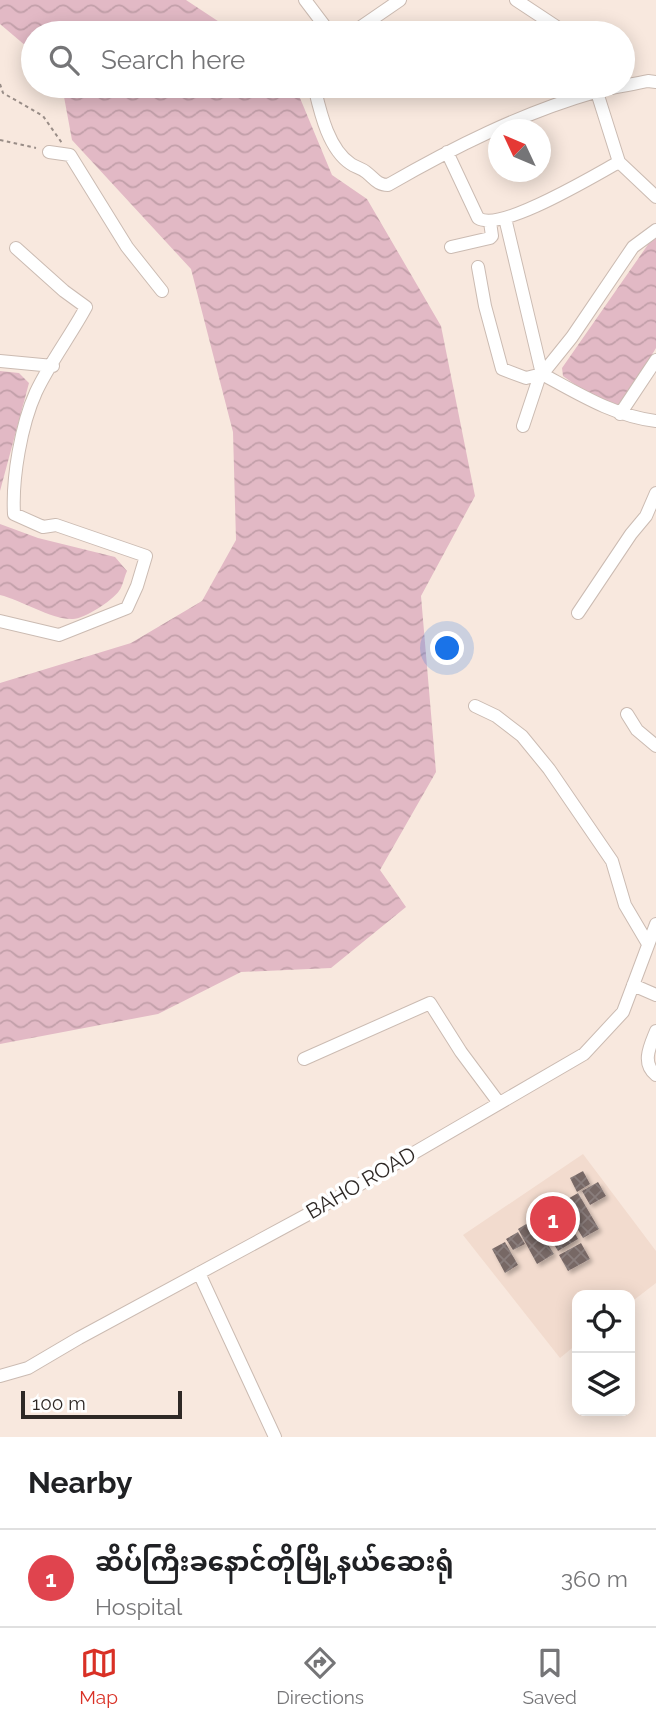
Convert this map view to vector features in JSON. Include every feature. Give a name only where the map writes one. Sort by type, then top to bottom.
[{"type":"street","points":[[304,0],[321,21]]},
{"type":"street","points":[[369,21],[400,0]]},
{"type":"street","points":[[516,0],[548,21]]},
{"type":"street","points":[[635,83],[656,82]]},
{"type":"street","points":[[317,98],[335,147],[353,166],[366,172],[377,182],[388,185],[447,152],[573,98]]},
{"type":"street","points":[[599,98],[619,162],[656,197]]},
{"type":"street","points":[[49,152],[70,155],[128,247],[162,291]]},
{"type":"street","points":[[447,152],[478,218],[490,222],[572,188],[619,162]]},
{"type":"street","points":[[505,218],[542,374]]},
{"type":"street","points":[[451,247],[486,240],[492,236],[490,222]]},
{"type":"street","points":[[523,426],[542,374],[579,328],[633,247],[656,230]]},
{"type":"street","points":[[0,621],[59,635],[94,623],[127,608],[146,556],[56,525],[43,527],[14,514],[13,492],[24,432],[36,392],[86,307],[16,248]]},
{"type":"street","points":[[478,267],[485,306],[502,369],[526,378],[542,374],[620,414],[656,421]]},
{"type":"street","points":[[620,414],[656,360]]},
{"type":"street","points":[[0,361],[52,366]]},
{"type":"street","points":[[578,613],[646,516],[656,493]]},
{"type":"street","points":[[475,706],[496,716],[522,736],[549,769],[612,862],[625,905],[648,944]]},
{"type":"street","points":[[627,714],[637,730],[656,746]]},
{"type":"street","name":"BAHO ROAD","points":[[0,1376],[28,1368],[314,1211],[584,1054],[623,1013],[656,923]]},
{"type":"street","points":[[633,985],[656,995]]},
{"type":"street","points":[[304,1059],[424,1003],[430,1003],[461,1052],[499,1103]]},
{"type":"street","points":[[656,1031],[649,1049],[648,1063],[650,1070],[656,1075]]},
{"type":"street","points":[[199,1273],[275,1437]]},
{"type":"path","points":[[0,84],[3,93],[43,116],[70,155]]},
{"type":"path","points":[[0,140],[49,152]]},
{"type":"shaded area","points":[[583,1154],[656,1251],[656,1283],[635,1299],[635,1290],[572,1290],[572,1348],[560,1358],[463,1235]]},
{"type":"water","points":[[0,0],[186,0],[218,21],[21,21],[21,42],[0,24]]},
{"type":"water","points":[[64,98],[300,98],[332,175],[367,199],[441,326],[475,496],[421,596],[436,772],[380,870],[406,907],[331,968],[241,972],[158,1014],[0,1044],[0,683],[131,643],[202,601],[236,540],[233,432],[191,269],[72,140]]},
{"type":"water","points":[[656,233],[656,348],[627,396],[616,408],[609,409],[563,376],[562,368]]},
{"type":"water","points":[[0,371],[19,373],[29,383],[0,491]]},
{"type":"water","points":[[0,524],[38,538],[115,557],[127,571],[120,589],[98,609],[73,619],[56,616],[0,595]]},
{"type":"building","points":[[583,1171],[590,1184],[577,1192],[570,1178]]},
{"type":"building","points":[[598,1182],[606,1196],[590,1205],[582,1191]]},
{"type":"building","points":[[578,1193],[599,1229],[583,1238],[572,1220],[543,1237],[554,1254],[537,1264],[518,1229],[541,1215],[538,1210],[552,1202],[554,1207]]},
{"type":"building","points":[[570,1224],[578,1239],[558,1251],[549,1236]]},
{"type":"building","points":[[518,1232],[525,1244],[513,1250],[506,1239]]},
{"type":"building","points":[[505,1242],[518,1265],[505,1273],[492,1249]]},
{"type":"building","points":[[581,1243],[590,1259],[568,1271],[559,1255]]},
{"type":"place","name":"ဆိပ်ကြီးခနောင်တိုမြို့နယ်ဆေးရုံ","points":[[553,1219]]}]
